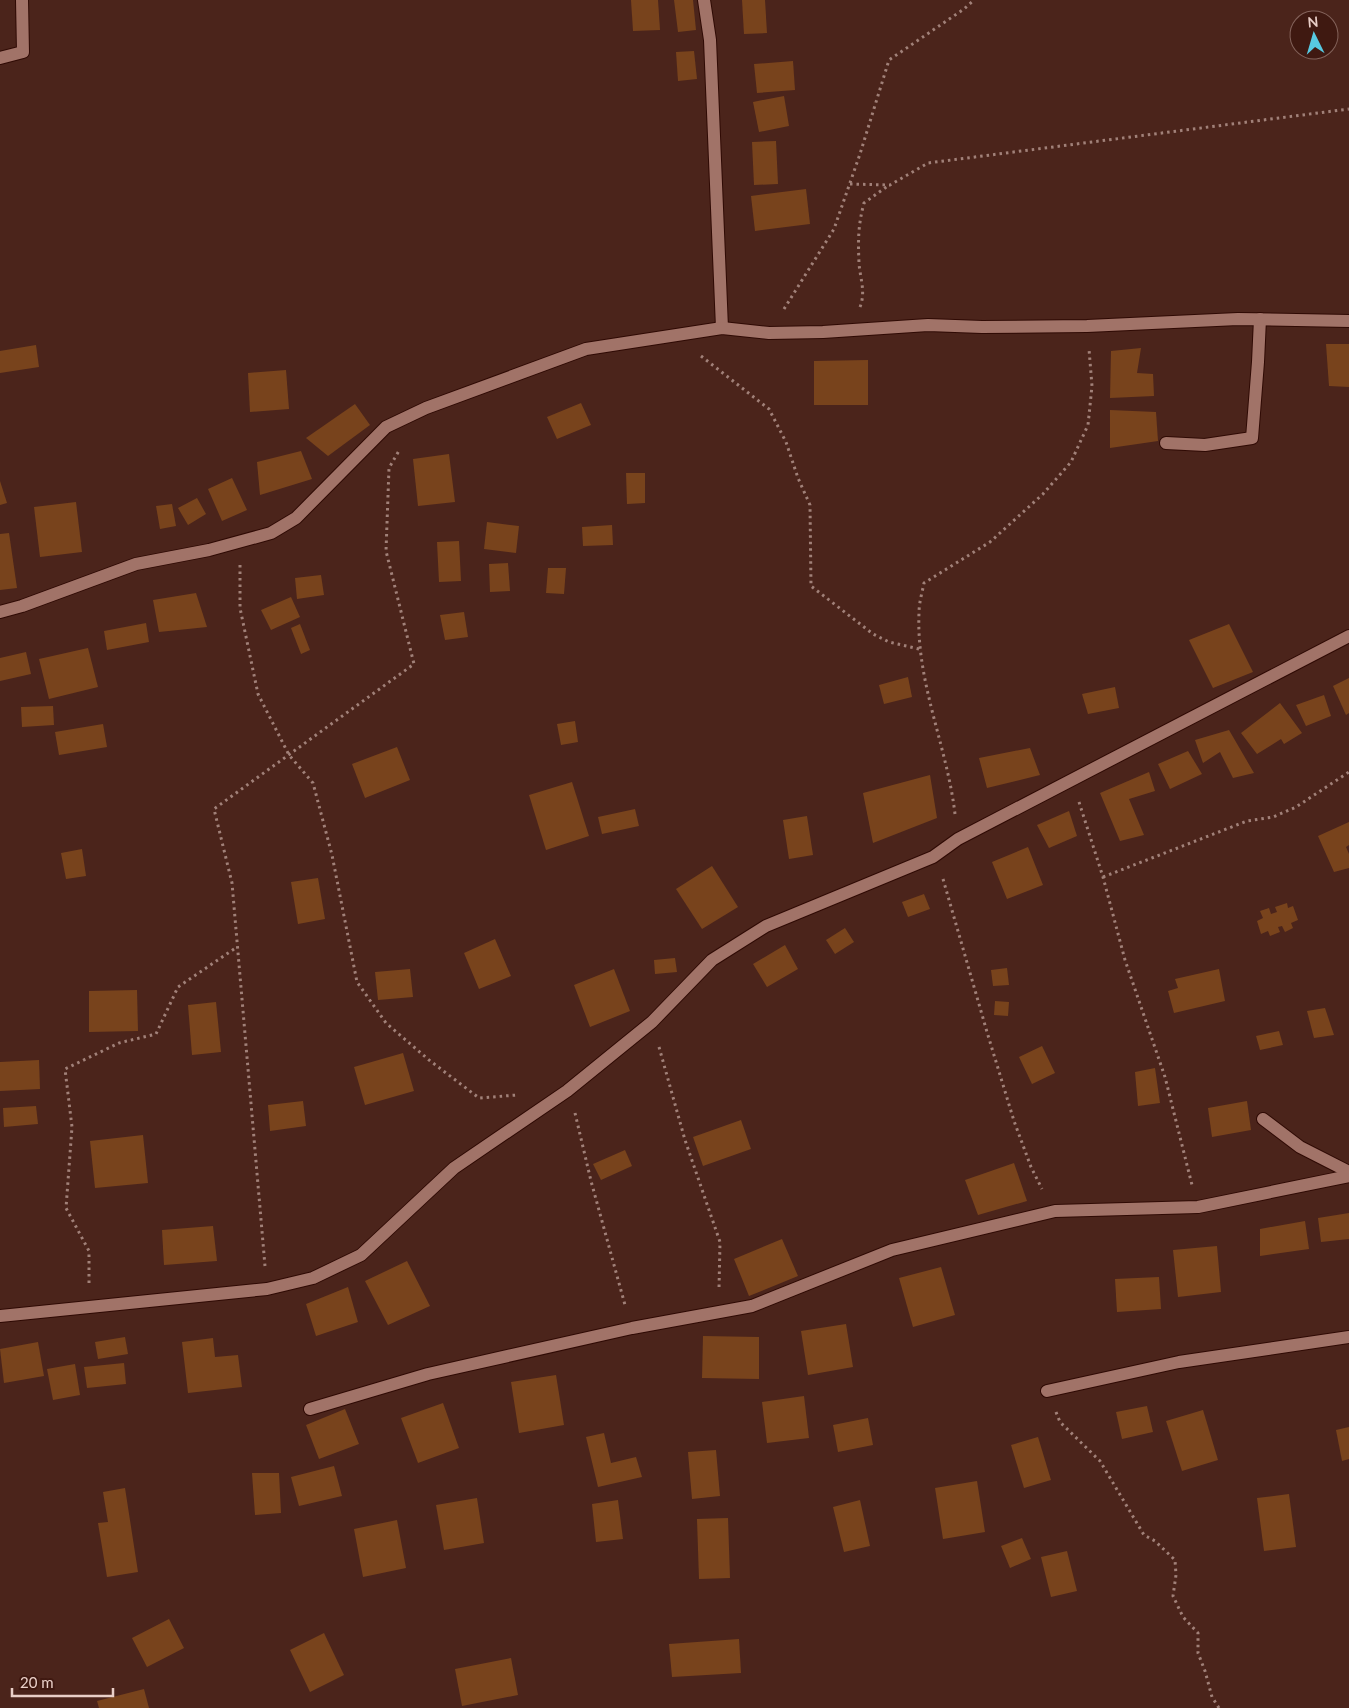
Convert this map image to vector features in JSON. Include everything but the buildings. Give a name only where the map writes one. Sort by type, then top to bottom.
[{"type":"street","points":[[0,58],[23,52],[22,0]]},
{"type":"street","points":[[704,0],[710,40],[722,328]]},
{"type":"street","points":[[1166,444],[1205,444],[1252,438],[1260,319]]},
{"type":"street","points":[[0,612],[22,606],[136,564],[271,534],[296,518],[386,427],[426,408],[586,349],[722,328],[769,333],[928,325],[982,327],[1087,326],[1260,319],[1349,321]]},
{"type":"street","points":[[0,1316],[267,1289],[313,1278],[361,1255],[454,1168],[567,1090],[652,1022],[712,960],[766,926],[934,857],[958,839],[1349,636]]},
{"type":"street","points":[[1263,1119],[1300,1147],[1349,1174]]},
{"type":"street","points":[[310,1409],[428,1374],[632,1328],[752,1306],[892,1250],[1055,1211],[1198,1207],[1349,1174]]},
{"type":"street","points":[[1047,1391],[1179,1362],[1349,1336]]},
{"type":"path","points":[[769,333],[834,229],[889,60],[964,9],[974,0]]},
{"type":"path","points":[[851,330],[864,297],[859,264],[858,225],[864,203],[928,163],[1349,109]]},
{"type":"path","points":[[850,184],[890,185]]},
{"type":"path","points":[[958,839],[953,796],[925,684],[919,649],[918,612],[924,583],[990,542],[1043,494],[1071,462],[1088,425],[1092,386],[1087,326]]},
{"type":"path","points":[[666,337],[696,352],[769,409],[786,442],[798,478],[810,505],[809,550],[811,586],[873,634],[889,642],[919,649]]},
{"type":"path","points":[[267,1289],[232,883],[214,809],[414,664],[386,551],[389,468],[403,445]]},
{"type":"path","points":[[240,542],[240,608],[258,694],[289,754],[313,783],[332,855],[357,982],[386,1023],[429,1060],[479,1098],[518,1095]]},
{"type":"path","points":[[1103,877],[1247,821],[1273,817],[1296,807],[1349,772]]},
{"type":"path","points":[[1072,781],[1103,877],[1125,960],[1165,1078],[1198,1207]]},
{"type":"path","points":[[934,857],[945,884],[1014,1121],[1031,1167],[1055,1211]]},
{"type":"path","points":[[89,1307],[89,1252],[66,1208],[72,1127],[65,1069],[119,1042],[156,1034],[178,987],[237,947]]},
{"type":"path","points":[[652,1022],[685,1140],[720,1242],[718,1312]]},
{"type":"path","points":[[567,1090],[576,1116],[613,1265],[632,1328]]},
{"type":"path","points":[[1047,1391],[1060,1422],[1100,1461],[1144,1535],[1155,1541],[1174,1560],[1176,1575],[1173,1596],[1184,1617],[1198,1633],[1198,1653],[1212,1697],[1219,1708]]}]
